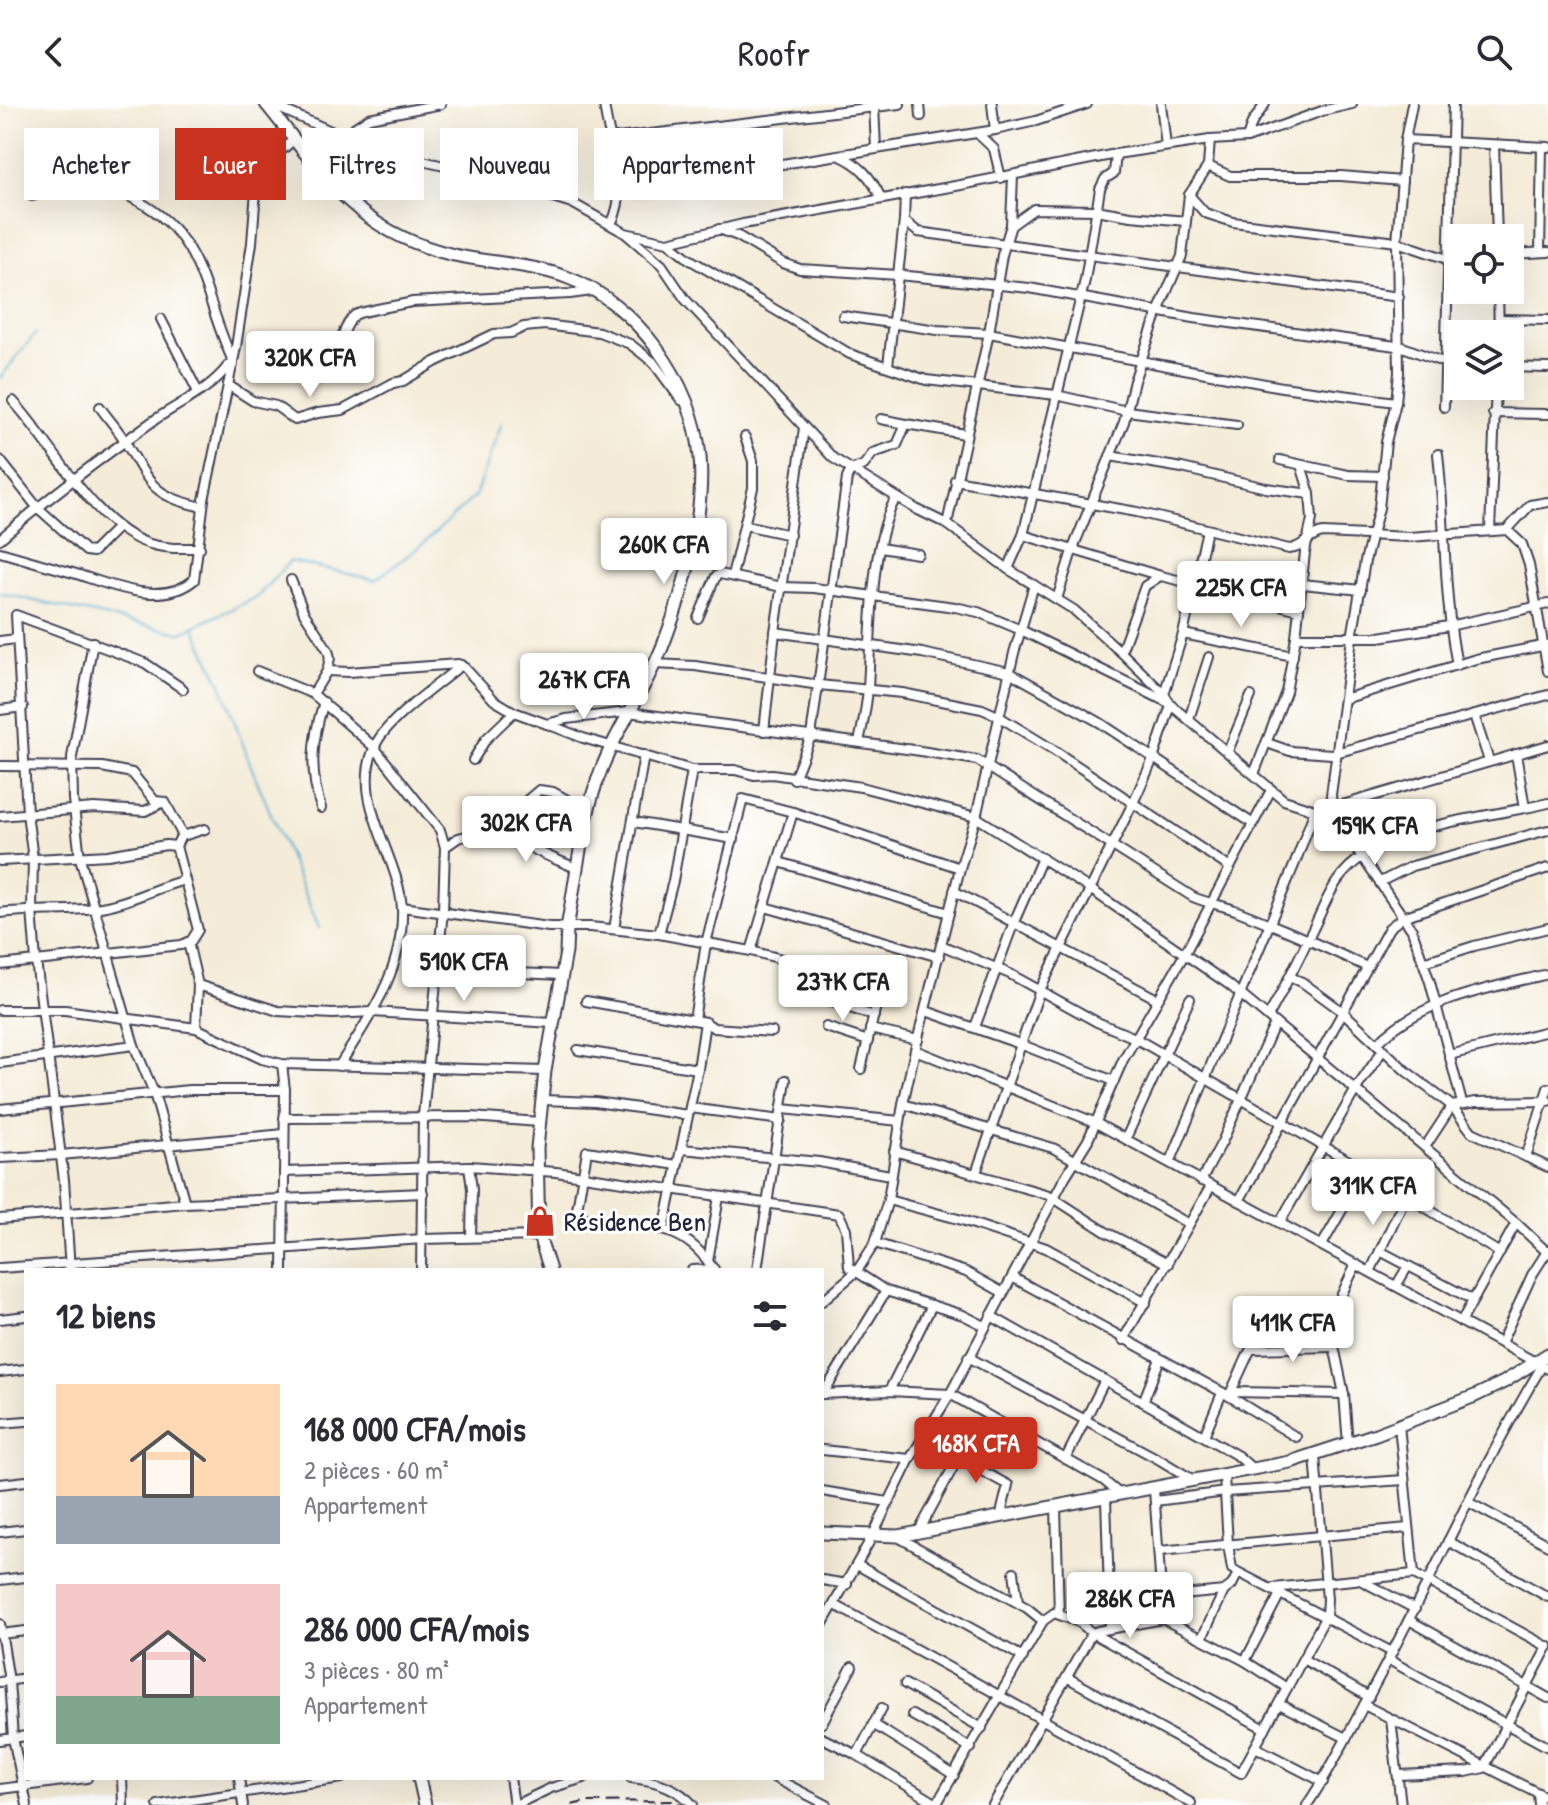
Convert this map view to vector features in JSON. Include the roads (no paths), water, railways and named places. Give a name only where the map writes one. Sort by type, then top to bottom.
[{"type":"street","points":[[268,104],[324,128]]},
{"type":"street","points":[[268,104],[340,194],[379,226],[453,255],[540,269],[566,277],[619,309],[651,339],[667,363],[690,413],[700,455],[701,478],[694,532],[674,616],[655,664],[611,745],[597,779],[567,928],[545,1071],[536,1172],[539,1236],[549,1268]]},
{"type":"street","points":[[354,128],[369,118],[441,104]]},
{"type":"street","points":[[604,104],[607,128]]},
{"type":"street","points":[[697,128],[900,104]]},
{"type":"street","points":[[920,104],[921,116]]},
{"type":"street","points":[[992,104],[995,130]]},
{"type":"street","points":[[783,164],[995,130],[1036,121],[1087,104]]},
{"type":"street","points":[[1161,104],[1166,146]]},
{"type":"street","points":[[1247,138],[1252,123],[1265,104]]},
{"type":"street","points":[[625,233],[668,242],[719,229],[1116,154],[1210,140],[1247,138],[1322,111],[1352,104]]},
{"type":"street","points":[[1412,104],[1405,140],[1397,242],[1400,347],[1396,402],[1386,442],[1383,476],[1352,638],[1332,785],[1332,808],[1412,930],[1437,1006],[1462,1103]]},
{"type":"street","points":[[1449,224],[1453,104]]},
{"type":"street","points":[[874,106],[876,149]]},
{"type":"street","points":[[977,133],[994,149],[1001,178]]},
{"type":"street","points":[[0,552],[111,586],[146,593],[176,591],[194,580],[203,507],[234,364],[252,243],[256,190],[266,165],[294,139]]},
{"type":"street","points":[[1057,599],[1072,551],[1127,411],[1158,312],[1182,256],[1189,195],[1208,166],[1210,140]]},
{"type":"street","points":[[1405,140],[1545,147],[1544,252],[1524,253]]},
{"type":"street","points":[[1494,145],[1497,224]]},
{"type":"street","points":[[1008,569],[1023,535],[1081,296],[1102,183],[1115,170],[1116,154]]},
{"type":"street","points":[[837,155],[868,174],[881,198]]},
{"type":"street","points":[[424,162],[559,198],[589,210],[625,233],[662,265],[685,299],[833,458],[947,524],[1008,569],[1074,610],[1121,652],[1167,700],[1284,800],[1315,810],[1332,808],[1548,745]]},
{"type":"street","points":[[1208,166],[1221,175],[1230,176],[1341,176],[1402,181]]},
{"type":"street","points":[[947,524],[1011,225],[1013,175]]},
{"type":"street","points":[[888,366],[905,194]]},
{"type":"street","points":[[1189,195],[1205,213],[1233,222],[1397,242],[1444,258]]},
{"type":"street","points":[[135,200],[162,214],[175,226],[207,288],[234,364]]},
{"type":"street","points":[[611,224],[619,210],[619,200]]},
{"type":"street","points":[[1011,225],[1034,209],[1096,210],[1186,221]]},
{"type":"street","points":[[904,221],[918,232],[1399,297]]},
{"type":"street","points":[[719,229],[800,269],[898,275],[1081,296],[1158,312],[1400,347],[1444,361]]},
{"type":"street","points":[[668,242],[689,259],[850,354],[926,380],[1056,395],[1127,411],[1237,425]]},
{"type":"street","points":[[339,343],[358,312],[390,309],[412,302],[592,291]]},
{"type":"street","points":[[1499,304],[1500,319],[1548,320]]},
{"type":"street","points":[[843,316],[989,333],[1142,363],[1396,402]]},
{"type":"street","points":[[161,319],[198,392]]},
{"type":"street","points":[[228,385],[253,401],[276,406],[295,420],[303,419],[321,412],[343,410],[494,334],[549,325],[599,332],[640,350],[653,362],[690,413]]},
{"type":"street","points":[[0,539],[74,479],[215,381],[228,366],[234,364]]},
{"type":"street","points":[[1524,367],[1548,368]]},
{"type":"street","points":[[1444,400],[1444,407]]},
{"type":"street","points":[[1490,531],[1494,400]]},
{"type":"street","points":[[13,401],[117,528],[150,545],[200,548]]},
{"type":"street","points":[[100,407],[125,441],[138,469],[149,483],[178,502],[203,507]]},
{"type":"street","points":[[1493,413],[1548,414]]},
{"type":"street","points":[[881,419],[965,434]]},
{"type":"street","points":[[794,779],[811,736],[843,491],[851,470],[864,465],[873,453],[897,445],[906,424]]},
{"type":"street","points":[[764,731],[804,428]]},
{"type":"street","points":[[732,576],[754,470],[745,437]]},
{"type":"street","points":[[1438,454],[1449,626],[1457,665]]},
{"type":"street","points":[[1110,456],[1310,494]]},
{"type":"street","points":[[0,460],[37,507],[89,553],[117,528]]},
{"type":"street","points":[[1280,460],[1348,475],[1383,476]]},
{"type":"street","points":[[1254,774],[1286,692],[1296,637],[1312,519],[1310,494],[1301,465]]},
{"type":"street","points":[[955,480],[1090,503],[1289,549],[1296,549],[1308,539],[1323,533],[1372,536],[1507,530],[1530,505],[1548,502]]},
{"type":"street","points":[[859,742],[868,689],[869,645],[883,528],[896,497]]},
{"type":"street","points":[[745,525],[790,535]]},
{"type":"street","points":[[976,1173],[1040,990],[1153,759],[1207,530]]},
{"type":"street","points":[[1507,530],[1522,544],[1529,565],[1548,671]]},
{"type":"street","points":[[1023,535],[1161,576],[1299,610]]},
{"type":"street","points":[[880,548],[918,554]]},
{"type":"street","points":[[698,618],[716,576],[732,576],[782,587],[955,607],[978,612],[1021,630],[1167,700]]},
{"type":"street","points":[[1121,652],[1145,586],[1161,576]]},
{"type":"street","points":[[291,580],[304,613],[330,658],[327,671],[313,694]]},
{"type":"street","points":[[1302,584],[1361,590]]},
{"type":"street","points":[[824,1299],[857,1271],[875,1243],[888,1200],[894,1151],[915,1050],[960,868],[976,817],[1009,672],[1034,585]]},
{"type":"street","points":[[1296,637],[1379,637],[1449,626],[1548,604]]},
{"type":"street","points":[[69,1267],[61,1155],[36,961],[32,910],[33,859],[27,813],[16,615],[145,663],[183,689]]},
{"type":"street","points":[[775,632],[976,663],[1009,672],[1099,722],[1252,823]]},
{"type":"street","points":[[1183,634],[1293,656]]},
{"type":"street","points":[[0,641],[16,639]]},
{"type":"street","points":[[93,642],[78,717],[73,765],[74,811],[80,858],[106,954],[134,1045],[154,1093],[185,1203]]},
{"type":"street","points":[[1344,699],[1457,665],[1545,645]]},
{"type":"street","points":[[1189,719],[1209,657]]},
{"type":"street","points":[[655,664],[868,689],[982,709],[998,716],[1229,867]]},
{"type":"street","points":[[327,671],[461,665],[494,700],[514,712],[692,770],[735,770],[754,775],[772,774],[861,787],[976,817],[1090,889],[1241,994],[1548,1252],[1532,1275],[1501,1343]]},
{"type":"street","points":[[339,1066],[372,1012],[398,954],[402,907],[396,876],[368,799],[366,774],[374,747],[387,728],[461,665]]},
{"type":"street","points":[[257,671],[313,694],[374,747],[440,830],[445,847],[443,911],[423,1116],[421,1268]]},
{"type":"street","points":[[1267,743],[1290,751],[1332,754],[1548,695]]},
{"type":"street","points":[[1228,751],[1251,696]]},
{"type":"street","points":[[321,808],[313,777],[313,744],[324,702]]},
{"type":"street","points":[[0,710],[23,707]]},
{"type":"street","points":[[473,760],[486,739],[514,712]]},
{"type":"street","points":[[547,724],[628,712],[958,756],[986,764],[1161,878],[1210,905],[1236,910],[1309,938],[1367,967]]},
{"type":"street","points":[[1474,715],[1489,761]]},
{"type":"street","points":[[1516,754],[1525,808]]},
{"type":"street","points":[[614,929],[644,755]]},
{"type":"street","points":[[0,766],[73,765],[132,773],[142,789],[155,801],[165,802]]},
{"type":"street","points":[[659,934],[673,881],[692,770]]},
{"type":"street","points":[[445,847],[458,838],[493,829],[539,790],[544,789],[589,812]]},
{"type":"street","points":[[824,1622],[872,1537],[910,1459],[950,1394],[1002,1292],[1078,1160],[1135,1038],[1184,955],[1271,790]]},
{"type":"street","points":[[694,1020],[706,943],[743,799],[793,812],[960,868]]},
{"type":"street","points":[[0,816],[94,808],[145,811],[165,802]]},
{"type":"street","points":[[165,802],[182,834]]},
{"type":"street","points":[[1201,1181],[1241,1099],[1271,1020],[1334,886],[1362,856],[1391,841],[1424,830],[1548,803]]},
{"type":"street","points":[[1170,1163],[1315,810]]},
{"type":"street","points":[[751,951],[793,812]]},
{"type":"street","points":[[502,822],[522,844],[578,869]]},
{"type":"street","points":[[634,822],[734,839]]},
{"type":"street","points":[[182,834],[205,829]]},
{"type":"street","points":[[1380,882],[1412,866],[1548,830]]},
{"type":"street","points":[[0,965],[188,942],[198,930],[176,846],[182,834]]},
{"type":"street","points":[[0,861],[80,858],[176,846]]},
{"type":"street","points":[[975,1027],[1014,922],[1042,858]]},
{"type":"street","points":[[779,862],[949,913]]},
{"type":"street","points":[[1239,1201],[1389,928],[1403,917],[1548,868]]},
{"type":"street","points":[[0,913],[94,908],[139,898],[185,880]]},
{"type":"street","points":[[954,891],[1157,999]]},
{"type":"street","points":[[402,907],[567,928],[659,934],[751,951],[809,966]]},
{"type":"street","points":[[765,907],[939,957]]},
{"type":"street","points":[[1424,962],[1548,928]]},
{"type":"street","points":[[188,942],[198,985],[196,1028]]},
{"type":"street","points":[[941,945],[997,969],[1097,1022],[1135,1038],[1282,1121],[1500,1253]]},
{"type":"street","points":[[437,969],[561,975]]},
{"type":"street","points":[[1280,1222],[1380,1047],[1401,1023],[1480,991],[1548,974]]},
{"type":"street","points":[[1290,977],[1302,982],[1343,1012],[1406,1071],[1452,1106],[1472,1132],[1548,1167]]},
{"type":"street","points":[[198,985],[278,1011],[333,1014],[372,1012],[553,1023]]},
{"type":"street","points":[[861,1069],[879,993]]},
{"type":"street","points":[[823,999],[874,1016]]},
{"type":"street","points":[[1126,1138],[1190,999]]},
{"type":"street","points":[[586,1001],[705,1022],[714,1028],[772,1032]]},
{"type":"street","points":[[0,1010],[43,1009],[196,1028],[268,1062],[282,1064],[545,1071]]},
{"type":"street","points":[[926,1011],[1114,1081]]},
{"type":"street","points":[[664,1229],[705,1022]]},
{"type":"street","points":[[826,1027],[868,1041]]},
{"type":"street","points":[[870,1029],[918,1040]]},
{"type":"street","points":[[1449,1055],[1548,1031]]},
{"type":"street","points":[[0,1063],[134,1045]]},
{"type":"street","points":[[578,1050],[698,1069]]},
{"type":"street","points":[[915,1050],[1006,1085],[1126,1138],[1542,1366]]},
{"type":"street","points":[[282,1064],[285,1090],[283,1268]]},
{"type":"street","points":[[757,1268],[786,1080]]},
{"type":"street","points":[[1526,1157],[1547,1101],[1548,1088]]},
{"type":"street","points":[[0,1109],[189,1090],[285,1090]]},
{"type":"street","points":[[543,1100],[781,1120]]},
{"type":"street","points":[[1425,1147],[1452,1106],[1462,1103],[1547,1101]]},
{"type":"street","points":[[903,1104],[1053,1148],[1189,1224]]},
{"type":"street","points":[[783,1109],[900,1121]]},
{"type":"street","points":[[284,1118],[423,1116],[539,1122]]},
{"type":"street","points":[[0,1158],[284,1134]]},
{"type":"street","points":[[682,1149],[819,1162],[890,1175]]},
{"type":"street","points":[[677,1165],[588,1151],[577,1217],[664,1229],[684,1237],[712,1266]]},
{"type":"street","points":[[894,1151],[1041,1191],[1106,1232],[1168,1264]]},
{"type":"street","points":[[469,1166],[471,1237]]},
{"type":"street","points":[[284,1172],[469,1166],[582,1176],[839,1214],[846,1229],[847,1263],[867,1281],[886,1291],[985,1326]]},
{"type":"street","points":[[1322,1245],[1365,1170]]},
{"type":"street","points":[[1123,1340],[1211,1186]]},
{"type":"street","points":[[0,1219],[185,1203],[423,1193]]},
{"type":"street","points":[[1370,1272],[1406,1196]]},
{"type":"street","points":[[712,1266],[719,1197]]},
{"type":"street","points":[[888,1200],[1046,1248],[1146,1303]]},
{"type":"street","points":[[1461,1322],[1516,1223]]},
{"type":"street","points":[[0,1268],[69,1267],[423,1239],[539,1236]]},
{"type":"street","points":[[875,1243],[966,1272],[1002,1292]]},
{"type":"street","points":[[1380,1251],[1473,1300]]},
{"type":"street","points":[[1348,1444],[1344,1394],[1329,1322],[1356,1264]]},
{"type":"street","points":[[1396,1286],[1408,1266]]},
{"type":"street","points":[[1012,1277],[1123,1340],[1228,1394],[1296,1437]]},
{"type":"street","points":[[824,1391],[886,1291]]},
{"type":"street","points":[[889,1391],[932,1305]]},
{"type":"street","points":[[0,1319],[24,1316]]},
{"type":"street","points":[[991,1316],[1204,1436],[1238,1456],[1254,1470]]},
{"type":"street","points":[[1204,1436],[1253,1349],[1259,1331]]},
{"type":"street","points":[[1253,1349],[1332,1347]]},
{"type":"street","points":[[1307,1805],[1323,1782],[1415,1609],[1490,1455],[1548,1354]]},
{"type":"street","points":[[968,1357],[1195,1481]]},
{"type":"street","points":[[1143,1402],[1160,1359]]},
{"type":"street","points":[[1155,1495],[1195,1481],[1315,1456],[1489,1390],[1542,1366]]},
{"type":"street","points":[[0,1372],[24,1369]]},
{"type":"street","points":[[1066,1458],[1105,1380]]},
{"type":"street","points":[[824,1394],[889,1391],[950,1394],[1110,1484],[1121,1496]]},
{"type":"street","points":[[1228,1394],[1344,1394]]},
{"type":"street","points":[[0,1423],[24,1421]]},
{"type":"street","points":[[1399,1425],[1414,1574]]},
{"type":"street","points":[[824,1450],[910,1459]]},
{"type":"street","points":[[1068,1678],[1241,1773],[1326,1616],[1315,1456]]},
{"type":"street","points":[[917,1533],[958,1458],[1008,1485],[1000,1518]]},
{"type":"street","points":[[1224,1476],[1228,1544],[1232,1566],[1238,1573],[1326,1616],[1548,1747]]},
{"type":"street","points":[[824,1533],[898,1536],[1121,1496],[1404,1480]]},
{"type":"street","points":[[0,1484],[24,1481]]},
{"type":"street","points":[[824,1491],[888,1502]]},
{"type":"street","points":[[1155,1495],[1163,1619]]},
{"type":"street","points":[[1106,1498],[1110,1627]]},
{"type":"street","points":[[1468,1502],[1548,1545]]},
{"type":"street","points":[[1056,1507],[1059,1614]]},
{"type":"street","points":[[1159,1551],[1408,1528]]},
{"type":"street","points":[[0,1532],[24,1529]]},
{"type":"street","points":[[898,1536],[1018,1602],[1043,1621]]},
{"type":"street","points":[[1448,1541],[1548,1597]]},
{"type":"street","points":[[857,1565],[1023,1657]]},
{"type":"street","points":[[1014,1572],[1018,1602]]},
{"type":"street","points":[[1202,1638],[1224,1591],[1232,1585],[1238,1573]]},
{"type":"street","points":[[1277,1590],[1414,1574],[1548,1646],[1484,1768],[1466,1772],[1398,1775]]},
{"type":"street","points":[[0,1580],[24,1577]]},
{"type":"street","points":[[824,1580],[847,1584]]},
{"type":"street","points":[[1359,1580],[1415,1609]]},
{"type":"street","points":[[1245,1661],[1277,1590]]},
{"type":"street","points":[[1162,1597],[1224,1591]]},
{"type":"street","points":[[835,1605],[1002,1695],[1041,1721],[1191,1803]]},
{"type":"street","points":[[824,1739],[857,1755],[936,1804],[1043,1621],[1048,1615],[1059,1614],[1079,1622],[1092,1633],[1265,1729]]},
{"type":"street","points":[[993,1805],[1092,1633],[1110,1627],[1163,1619],[1245,1661],[1287,1688]]},
{"type":"street","points":[[1409,1620],[1548,1698]]},
{"type":"street","points":[[24,1631],[1,1630],[13,1738],[27,1805]]},
{"type":"street","points":[[1303,1659],[1391,1719],[1548,1798]]},
{"type":"street","points":[[824,1719],[852,1667]]},
{"type":"street","points":[[905,1684],[982,1728]]},
{"type":"street","points":[[1279,1704],[1346,1738]]},
{"type":"street","points":[[857,1755],[882,1708]]},
{"type":"street","points":[[912,1715],[971,1748]]},
{"type":"street","points":[[1391,1719],[1401,1805]]},
{"type":"street","points":[[873,1724],[954,1775]]},
{"type":"street","points":[[0,1740],[24,1736]]},
{"type":"street","points":[[1255,1747],[1323,1782]]},
{"type":"street","points":[[0,1789],[73,1780]]},
{"type":"street","points":[[122,1780],[123,1805]]},
{"type":"street","points":[[239,1780],[243,1805]]},
{"type":"street","points":[[158,1805],[328,1780]]},
{"type":"street","points":[[419,1780],[425,1805]]},
{"type":"street","points":[[510,1780],[515,1805],[577,1780]]},
{"type":"street","points":[[647,1780],[671,1788],[693,1805]]},
{"type":"street","points":[[779,1780],[827,1805]]},
{"type":"street","points":[[1538,1793],[1539,1805]]},
{"type":"waterway","points":[[0,378],[36,333]]},
{"type":"waterway","points":[[0,593],[180,633],[257,597],[290,561],[375,580],[423,544],[475,496],[502,422]]},
{"type":"waterway","points":[[194,627],[221,684],[252,769],[319,928]]},
{"type":"railway","points":[[571,1805],[585,1802],[673,1801],[684,1805]]},
{"type":"place","name":"Résidence Ben","points":[[540,1221]]}]
